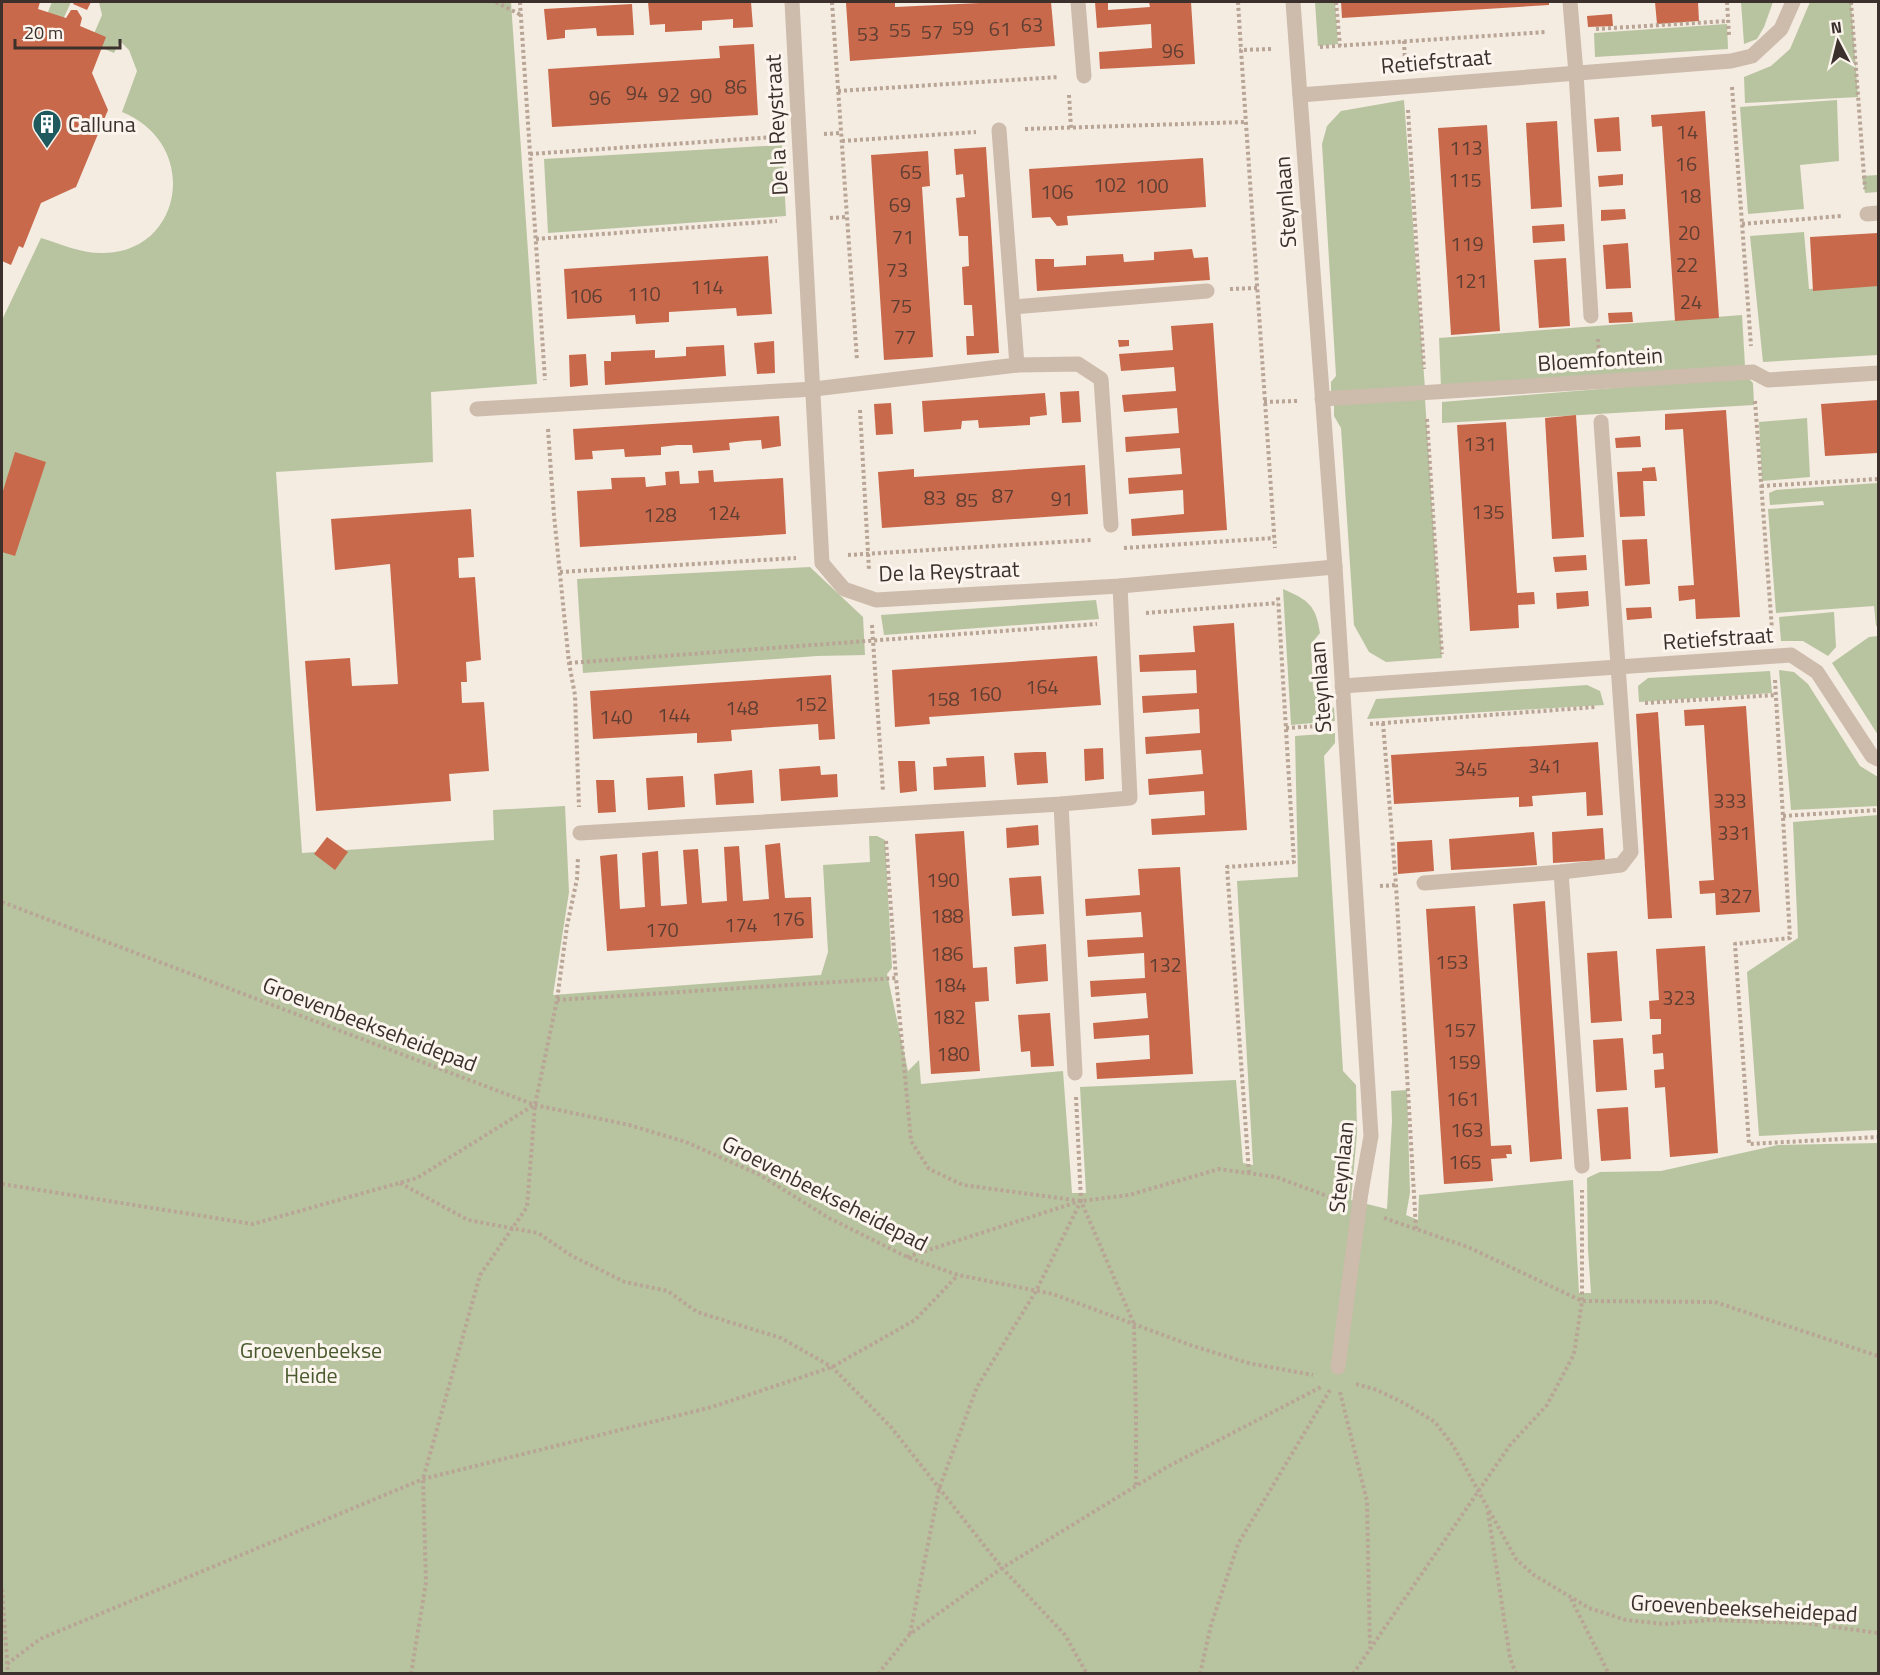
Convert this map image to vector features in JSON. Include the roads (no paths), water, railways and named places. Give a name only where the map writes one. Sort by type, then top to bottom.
[{"type":"street","name":"De la Reystraat","points":[[792,2],[822,563],[844,589],[876,600],[1120,586],[1335,567]]},
{"type":"street","points":[[1078,2],[1084,76]]},
{"type":"street","name":"Steynlaan","points":[[1293,2],[1335,567],[1371,1136],[1338,1367]]},
{"type":"street","points":[[1570,2],[1591,316]]},
{"type":"street","name":"Retiefstraat","points":[[1300,95],[1731,61],[1752,56],[1782,29],[1793,2]]},
{"type":"street","points":[[999,130],[1017,365]]},
{"type":"street","points":[[1012,307],[1207,291]]},
{"type":"street","points":[[477,409],[814,389],[1017,365],[1078,364],[1101,379],[1111,525]]},
{"type":"street","name":"Bloemfontein","points":[[1322,399],[1753,372],[1768,380],[1878,373]]},
{"type":"street","points":[[1424,883],[1621,865],[1631,852],[1601,422]]},
{"type":"street","points":[[579,833],[1130,798],[1120,586]]},
{"type":"street","name":"Retiefstraat","points":[[1342,686],[1791,655],[1817,672],[1872,756],[1878,759]]},
{"type":"street","points":[[1061,804],[1075,1073]]},
{"type":"street","points":[[1561,872],[1582,1166]]},
{"type":"place","name":"Calluna","points":[[47,150]]},
{"type":"park label","name":"Groevenbeekse Heide","points":[[311,1362]]}]
